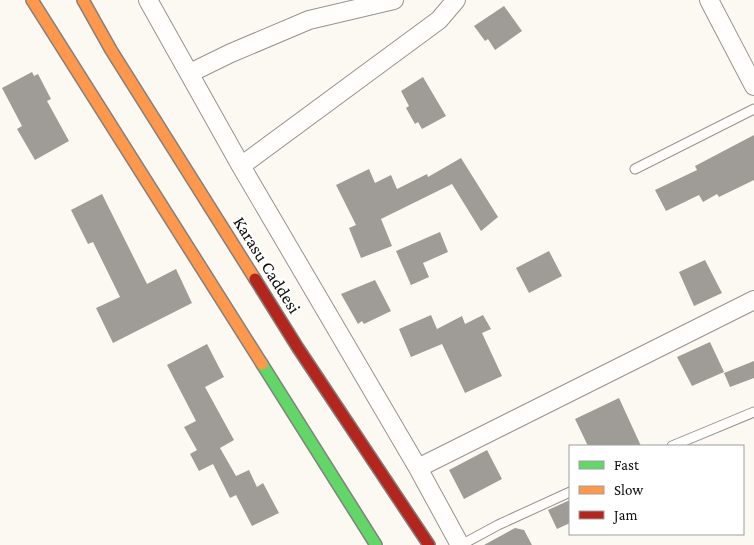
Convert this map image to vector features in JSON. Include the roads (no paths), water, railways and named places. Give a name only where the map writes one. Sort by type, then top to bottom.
[{"type":"highway","points":[[32,0],[376,545]]},
{"type":"highway","name":"Karasu Caddesi","points":[[82,0],[111,50],[298,348],[429,545]]},
{"type":"street","points":[[148,0],[241,166],[461,545]]},
{"type":"street","points":[[190,73],[309,20],[394,0]]},
{"type":"street","points":[[241,166],[439,20],[456,0]]},
{"type":"street","points":[[709,0],[754,86]]},
{"type":"street","points":[[418,468],[754,300]]},
{"type":"lane","points":[[635,169],[754,109]]},
{"type":"lane","points":[[674,445],[754,412]]},
{"type":"lane","points":[[461,545],[498,525],[569,492]]}]
